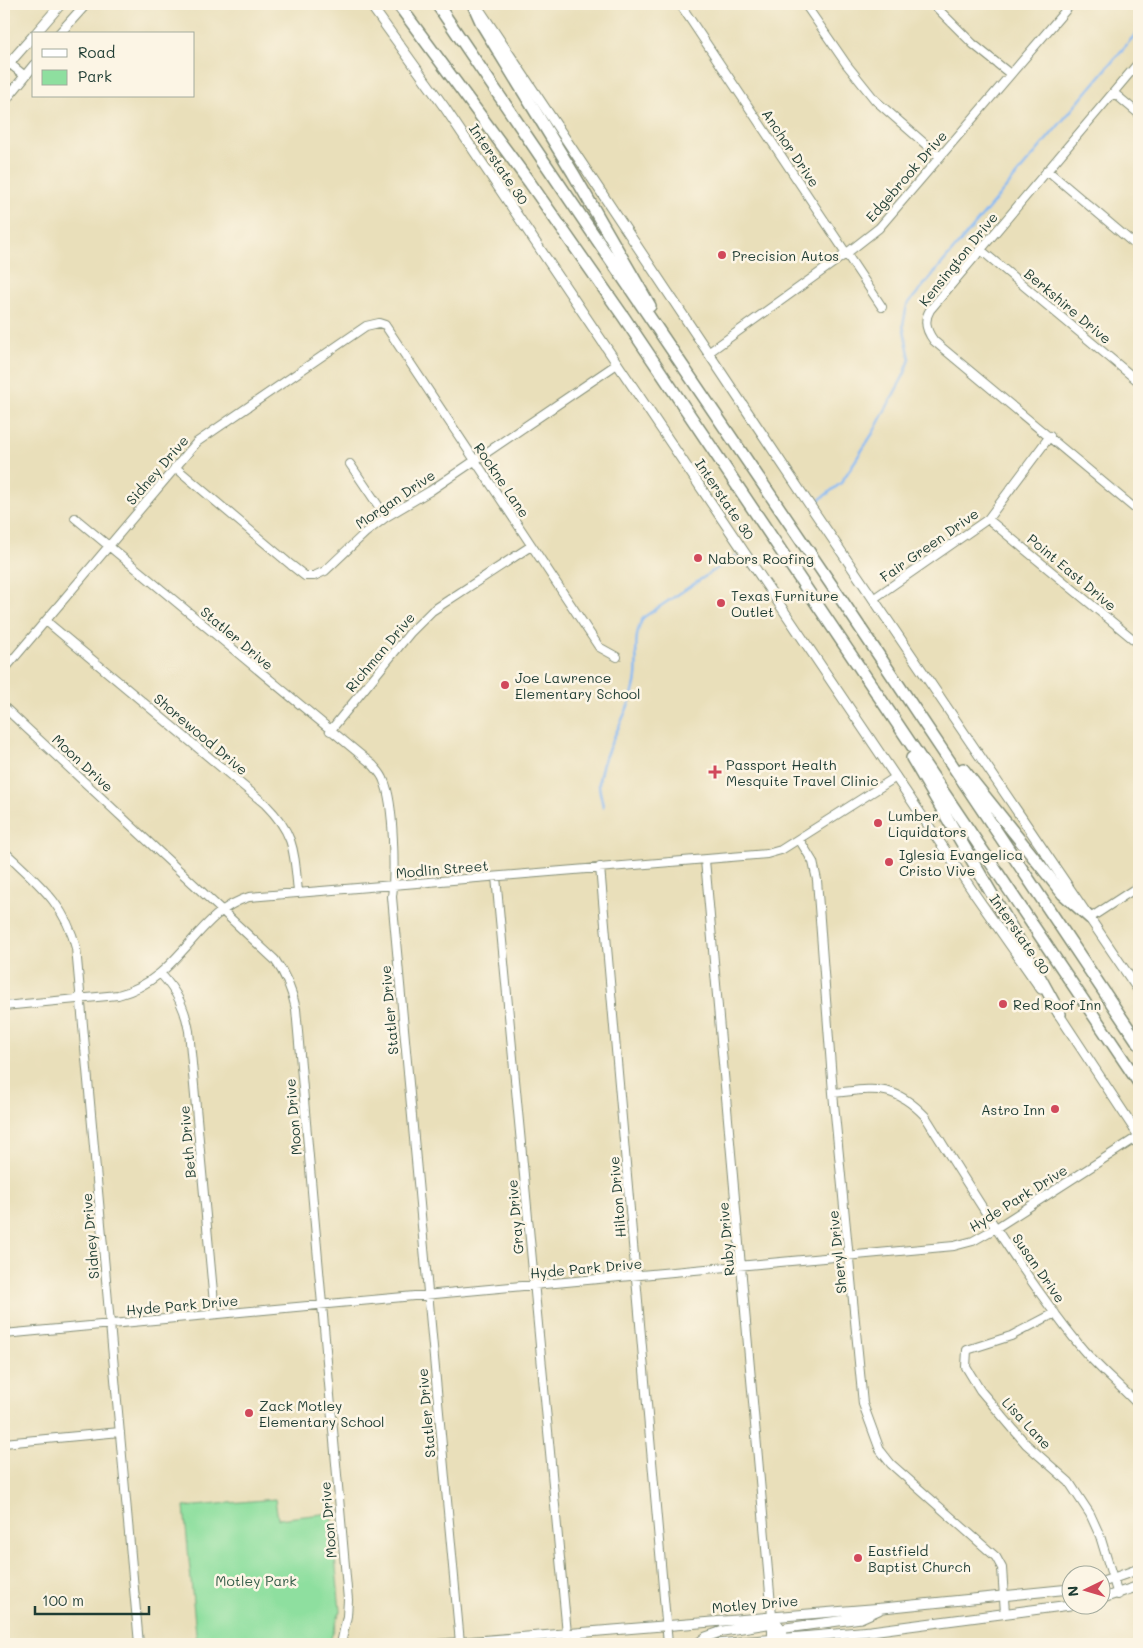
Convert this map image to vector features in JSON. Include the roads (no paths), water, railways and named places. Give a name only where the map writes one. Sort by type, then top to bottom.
[{"type":"highway","points":[[398,4],[530,183],[623,316],[1139,1083]]},
{"type":"highway","points":[[437,4],[918,713],[1139,1044]]},
{"type":"highway","points":[[474,4],[483,26],[573,173],[682,364]]},
{"type":"highway","points":[[884,705],[921,775],[1000,907],[1060,1014]]},
{"type":"highway","points":[[918,713],[1063,894],[1090,918]]},
{"type":"main road","points":[[36,32],[61,4]]},
{"type":"main road","points":[[62,32],[86,4]]},
{"type":"main road","name":"Interstate 30","points":[[370,4],[423,76],[896,777],[1060,1014],[1139,1136]]},
{"type":"main road","points":[[474,4],[873,599],[1139,991]]},
{"type":"main road","points":[[5,64],[32,36]]},
{"type":"main road","points":[[4,102],[32,67]]},
{"type":"main road","points":[[1110,1581],[1139,1570]]},
{"type":"main road","points":[[1110,1596],[1139,1586]]},
{"type":"main road","name":"Motley Drive","points":[[441,1644],[883,1608],[1060,1590]]},
{"type":"main road","points":[[784,1637],[871,1631],[1060,1606]]},
{"type":"main road","points":[[716,1644],[772,1642],[784,1637],[861,1618],[883,1608]]},
{"type":"main road","points":[[696,1644],[706,1637],[723,1630],[767,1624],[772,1616]]},
{"type":"street","name":"Anchor Drive","points":[[680,4],[882,307]]},
{"type":"street","points":[[805,4],[847,65],[875,100],[940,157]]},
{"type":"street","points":[[933,4],[972,44],[1009,74]]},
{"type":"street","name":"Edgebrook Drive","points":[[708,353],[847,254],[879,228],[1009,74],[1071,4]]},
{"type":"street","name":"Kensington Drive","points":[[1139,62],[928,314],[926,324],[928,333],[934,341],[1139,512]]},
{"type":"street","points":[[5,64],[25,76]]},
{"type":"street","points":[[1114,93],[1139,114]]},
{"type":"street","points":[[1047,170],[1139,248]]},
{"type":"street","name":"Berkshire Drive","points":[[981,250],[1139,382]]},
{"type":"street","name":"Rockne Lane","points":[[366,326],[374,323],[384,325],[598,647],[617,657]]},
{"type":"street","name":"Sidney Drive","points":[[4,670],[197,442],[366,326]]},
{"type":"street","name":"Morgan Drive","points":[[175,467],[305,576],[314,576],[325,571],[365,533],[386,517],[430,491],[617,364]]},
{"type":"street","name":"Fair Green Drive","points":[[873,599],[988,519],[1050,436]]},
{"type":"street","points":[[350,464],[386,517]]},
{"type":"street","name":"Statler Drive","points":[[75,518],[373,765],[384,779],[388,798],[392,897],[460,1643]]},
{"type":"street","name":"Point East Drive","points":[[988,519],[1139,644]]},
{"type":"street","name":"Richman Drive","points":[[330,731],[410,633],[432,611],[531,546]]},
{"type":"street","name":"Shorewood Drive","points":[[46,621],[265,804],[281,820],[290,837],[294,853],[298,892]]},
{"type":"street","name":"Moon Drive","points":[[4,707],[275,960],[292,992],[296,1009],[348,1600],[347,1616],[341,1644]]},
{"type":"street","name":"Modlin Street","points":[[4,1006],[130,992],[148,984],[161,974],[222,911],[239,900],[249,897],[767,854],[781,850],[896,777]]},
{"type":"street","name":"Sheryl Drive","points":[[799,839],[813,862],[816,880],[833,1093],[863,1404],[880,1450],[891,1464],[996,1557],[1002,1568],[1004,1613]]},
{"type":"street","name":"Sidney Drive","points":[[4,851],[49,894],[63,911],[72,931],[76,948],[139,1644]]},
{"type":"street","name":"Ruby Drive","points":[[705,860],[772,1616],[772,1642]]},
{"type":"street","name":"Hilton Drive","points":[[600,867],[668,1644]]},
{"type":"street","name":"Gray Drive","points":[[496,877],[568,1644]]},
{"type":"street","points":[[1090,918],[1139,886]]},
{"type":"street","name":"Beth Drive","points":[[161,974],[176,990],[185,1011],[189,1031],[215,1314]]},
{"type":"street","name":"Susan Drive","points":[[833,1093],[876,1089],[894,1092],[914,1104],[925,1116],[996,1228],[1055,1313],[1097,1366],[1139,1406]]},
{"type":"street","name":"Hyde Park Drive","points":[[5,1334],[954,1246],[973,1241],[996,1228],[1139,1136]]},
{"type":"street","points":[[4,1312],[5,1334]]},
{"type":"street","name":"Lisa Lane","points":[[1055,1313],[1011,1336],[967,1350],[966,1367],[980,1390],[1026,1444],[1069,1482],[1090,1514],[1118,1594]]},
{"type":"street","points":[[4,1443],[120,1432]]},
{"type":"street","points":[[772,1616],[784,1637]]},
{"type":"waterway","points":[[818,501],[841,483],[873,433],[904,375],[910,359],[903,325],[907,305],[1139,30]]},
{"type":"waterway","points":[[603,807],[599,787],[601,772],[633,691],[636,677],[637,638],[640,624],[644,617],[736,556]]},
{"type":"place","name":"Precision Autos","points":[[722,255]]},
{"type":"place","name":"Nabors Roofing","points":[[698,558]]},
{"type":"place","name":"Texas Furniture Outlet","points":[[721,603]]},
{"type":"place","name":"Joe Lawrence Elementary School","points":[[505,685]]},
{"type":"place","name":"Passport Health Mesquite Travel Clinic","points":[[715,772]]},
{"type":"place","name":"Lumber Liquidators","points":[[878,823]]},
{"type":"place","name":"Iglesia Evangelica Cristo Vive","points":[[889,862]]},
{"type":"place","name":"Red Roof Inn","points":[[1003,1004]]},
{"type":"place","name":"Astro Inn","points":[[1055,1109]]},
{"type":"place","name":"Zack Motley Elementary School","points":[[249,1413]]},
{"type":"place","name":"Eastfield Baptist Church","points":[[858,1558]]},
{"type":"park label","name":"Motley Park","points":[[256,1580]]}]
